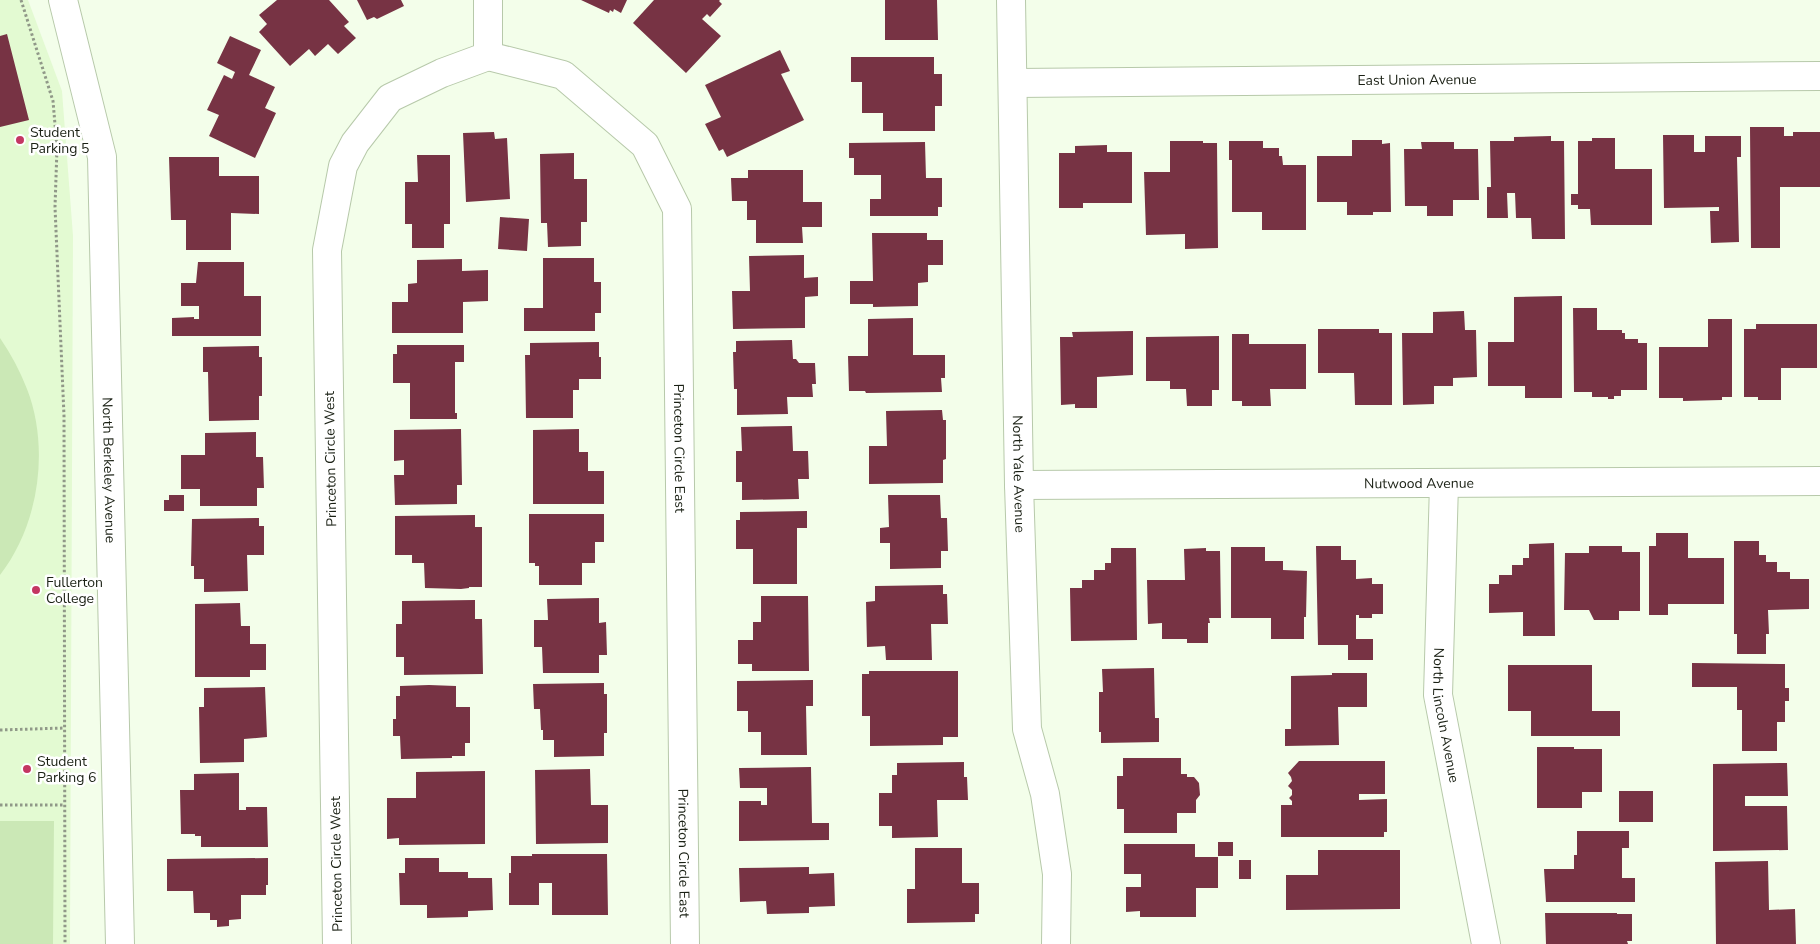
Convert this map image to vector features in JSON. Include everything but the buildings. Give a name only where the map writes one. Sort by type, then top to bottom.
[{"type":"street","name":"North Berkeley Avenue","points":[[63,0],[102,157],[120,944]]},
{"type":"street","points":[[488,0],[488,56]]},
{"type":"street","name":"North Yale Avenue","points":[[1012,0],[1019,485],[1027,729],[1045,794],[1057,874],[1056,944]]},
{"type":"street","name":"Princeton Circle West","points":[[337,944],[327,250],[343,166],[355,143],[390,98],[442,73],[488,56]]},
{"type":"street","name":"Princeton Circle East","points":[[488,56],[564,75],[644,145],[678,209],[685,944]]},
{"type":"street","name":"East Union Avenue","points":[[1013,83],[1820,76]]},
{"type":"street","name":"Nutwood Avenue","points":[[1019,485],[1820,481]]},
{"type":"street","name":"North Lincoln Avenue","points":[[1444,484],[1438,695],[1486,944]]},
{"type":"path","points":[[21,0],[53,101],[57,148],[55,207],[64,416],[65,944]]},
{"type":"path","points":[[0,730],[64,728]]},
{"type":"path","points":[[0,805],[64,804]]},
{"type":"shaded area","name":"Fullerton College","points":[[0,0],[28,0],[62,91],[73,236],[70,944],[0,944]]},
{"type":"shaded area","points":[[0,338],[15,363],[27,389],[34,412],[38,436],[39,461],[32,510],[24,533],[0,575]]},
{"type":"shaded area","points":[[0,821],[54,821],[53,944],[0,944]]},
{"type":"place","name":"Student Parking 5","points":[[20,140]]},
{"type":"place","name":"Fullerton College","points":[[36,590]]},
{"type":"place","name":"Student Parking 6","points":[[27,769]]}]
